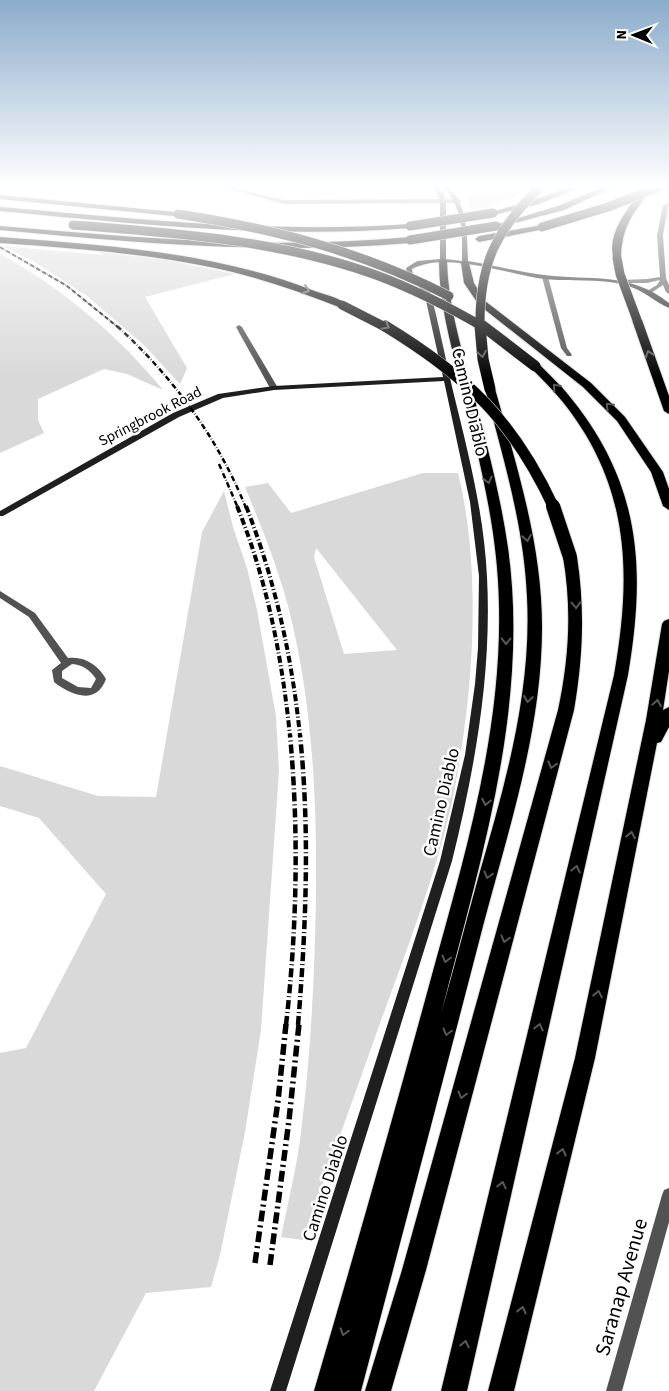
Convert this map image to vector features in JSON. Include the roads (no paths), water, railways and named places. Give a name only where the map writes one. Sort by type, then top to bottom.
[{"type":"highway","points":[[125,250],[198,261],[282,282],[342,304],[423,348],[466,382],[496,413],[523,446],[541,478],[556,511],[570,557],[575,592],[576,628],[574,668],[566,710],[414,1270],[378,1391]]},
{"type":"highway","points":[[288,250],[351,266],[403,285],[450,307],[494,334],[535,366]]},
{"type":"highway","points":[[343,250],[389,266],[460,302],[498,328],[574,409],[591,432],[604,456],[621,500],[629,539],[633,581],[629,635],[454,1391]]},
{"type":"highway","points":[[348,1391],[414,1157],[506,806],[530,689],[535,628],[534,592],[530,557],[518,495],[482,360],[478,330],[478,303],[482,278],[492,250]]},
{"type":"highway","points":[[617,250],[620,274],[669,411]]},
{"type":"highway","points":[[327,1391],[383,1194],[473,856],[491,776],[502,706],[506,623],[502,552],[495,505],[450,322],[439,253]]},
{"type":"highway","points":[[465,262],[468,283],[482,303],[587,385],[621,419],[657,472],[669,506]]},
{"type":"highway","points":[[502,1391],[585,1058],[648,751],[669,624]]},
{"type":"highway","points":[[648,751],[669,714]]},
{"type":"street","points":[[464,250],[465,262]]},
{"type":"street","points":[[660,250],[664,278],[669,292]]},
{"type":"street","points":[[418,263],[439,253]]},
{"type":"street","points":[[418,263],[439,253],[465,262],[545,277],[621,282],[647,282],[664,278]]},
{"type":"street","points":[[660,256],[669,256]]},
{"type":"street","name":"Camino Diablo","points":[[278,1391],[432,908],[460,808],[470,758],[482,660],[483,576],[475,509],[427,291],[408,272],[412,265],[418,263]]},
{"type":"street","points":[[545,277],[564,348],[568,355]]},
{"type":"street","points":[[649,292],[659,286],[664,278]]},
{"type":"street","points":[[621,282],[649,292],[669,306]]},
{"type":"street","points":[[239,327],[274,388]]},
{"type":"street","name":"Springbrook Road","points":[[0,514],[192,406],[233,394],[274,388],[446,379]]},
{"type":"street","points":[[0,594],[32,615],[66,664]]},
{"type":"street","name":"Saranap Avenue","points":[[614,1391],[669,1195]]},
{"type":"railway","points":[[5,250],[67,286],[119,328]]},
{"type":"railway","points":[[119,328],[157,366],[192,410],[222,457],[246,508]]},
{"type":"railway","points":[[219,464],[238,508]]},
{"type":"railway","points":[[237,506],[257,562],[272,619],[283,677],[290,736]]},
{"type":"railway","points":[[246,506],[266,562],[281,619],[297,706],[300,736]]},
{"type":"railway","points":[[286,1025],[293,953],[296,880],[295,807],[290,735]]},
{"type":"railway","points":[[298,1025],[306,880],[305,807],[300,735]]},
{"type":"railway","points":[[255,1263],[278,1101],[286,1024]]},
{"type":"railway","points":[[270,1265],[289,1120],[299,1024]]}]
